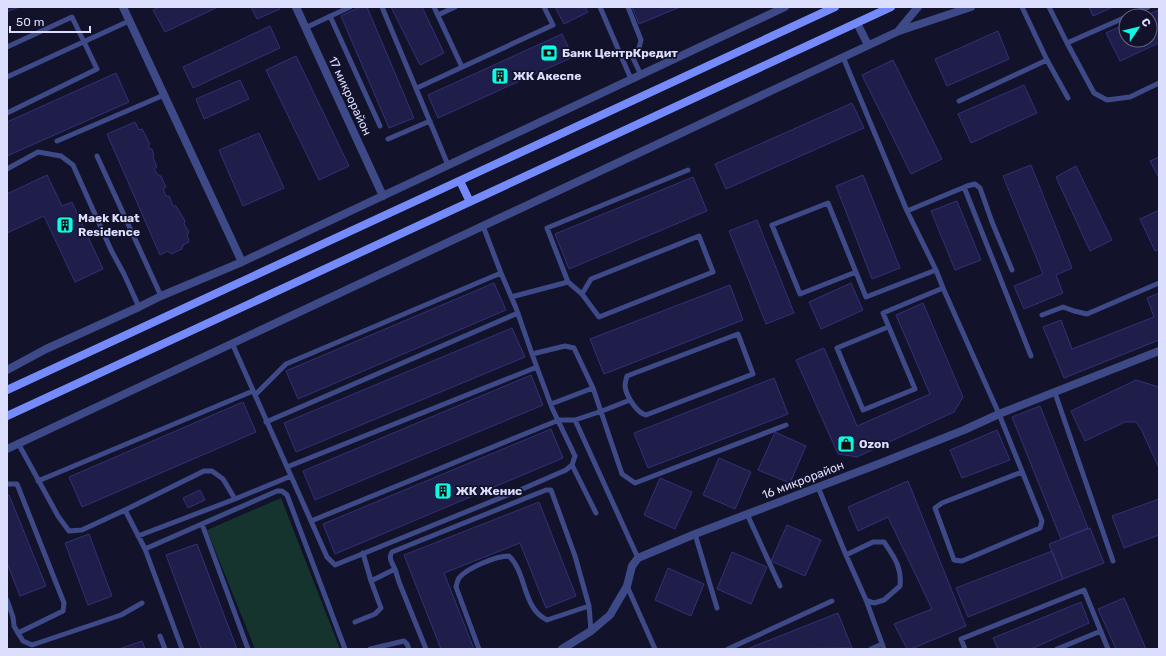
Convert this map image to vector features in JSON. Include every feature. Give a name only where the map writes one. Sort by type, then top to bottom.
[{"type":"main road","points":[[7,390],[835,7]]},
{"type":"main road","points":[[7,416],[891,7]]},
{"type":"main road","points":[[460,181],[470,202]]},
{"type":"street","points":[[123,7],[242,262]]},
{"type":"street","name":"17 микрорайон","points":[[296,7],[383,196]]},
{"type":"street","points":[[7,370],[46,349],[161,296],[242,262],[785,7]]},
{"type":"street","points":[[898,31],[918,7]]},
{"type":"street","points":[[7,448],[898,31],[971,7]]},
{"type":"street","points":[[857,23],[868,45]]},
{"type":"street","name":"16 микрорайон","points":[[638,558],[695,534],[881,463],[964,430],[999,414],[1159,351]]},
{"type":"street","points":[[562,649],[591,631],[610,615],[626,586],[632,566],[638,558]]},
{"type":"lane","points":[[305,28],[350,7]]},
{"type":"lane","points":[[382,7],[448,165]]},
{"type":"lane","points":[[434,7],[462,67]]},
{"type":"lane","points":[[438,15],[455,7]]},
{"type":"lane","points":[[417,88],[553,25],[544,7]]},
{"type":"lane","points":[[600,7],[631,79]]},
{"type":"lane","points":[[628,7],[641,40],[639,48],[632,56],[641,75]]},
{"type":"lane","points":[[1022,7],[1047,60],[1068,98]]},
{"type":"lane","points":[[1049,7],[1094,94],[1107,100],[1130,97],[1159,83]]},
{"type":"lane","points":[[330,16],[380,126]]},
{"type":"lane","points":[[7,47],[72,17],[98,69],[7,113]]},
{"type":"lane","points":[[1067,43],[1118,20]]},
{"type":"lane","points":[[7,78],[129,21]]},
{"type":"lane","points":[[843,57],[907,212],[936,270],[999,414],[1042,521],[1040,528],[962,561],[954,560],[935,508],[942,503],[1022,472]]},
{"type":"lane","points":[[959,101],[1047,60]]},
{"type":"lane","points":[[57,141],[164,95]]},
{"type":"lane","points":[[388,139],[430,121]]},
{"type":"lane","points":[[7,169],[38,152],[61,156],[72,165],[139,307]]},
{"type":"lane","points":[[97,156],[161,296]]},
{"type":"lane","points":[[582,294],[591,279],[698,236],[714,272],[599,317],[582,294],[568,282],[547,228],[688,170]]},
{"type":"lane","points":[[907,212],[964,187],[975,184],[980,188],[1012,270]]},
{"type":"lane","points":[[964,187],[1031,356]]},
{"type":"lane","points":[[856,272],[800,294],[772,225],[828,203],[856,272],[866,297],[936,270]]},
{"type":"lane","points":[[232,343],[327,557],[335,565],[566,470],[572,465],[575,456],[551,404],[512,297],[483,226]]},
{"type":"lane","points":[[38,481],[254,393],[286,364],[501,273]]},
{"type":"lane","points":[[512,297],[568,282]]},
{"type":"lane","points":[[1042,315],[1063,307],[1086,314],[1159,283]]},
{"type":"lane","points":[[888,327],[836,348],[863,410],[915,389],[882,313],[943,288]]},
{"type":"lane","points":[[266,422],[518,313]]},
{"type":"lane","points":[[738,334],[753,374],[646,415],[642,414],[630,400],[625,387],[627,376],[738,334]]},
{"type":"lane","points":[[532,354],[565,346],[574,348],[602,411],[622,474],[635,483],[786,425]]},
{"type":"lane","points":[[287,467],[537,367]]},
{"type":"lane","points":[[551,404],[593,388]]},
{"type":"lane","points":[[1056,392],[1112,561]]},
{"type":"lane","points":[[311,522],[559,420],[575,420],[630,400]]},
{"type":"lane","points":[[575,420],[638,558]]},
{"type":"lane","points":[[18,443],[58,516],[69,531],[82,530],[204,471],[212,471],[223,480],[235,499]]},
{"type":"lane","points":[[572,465],[596,513]]},
{"type":"lane","points":[[138,536],[291,476]]},
{"type":"lane","points":[[7,484],[18,484],[64,603],[63,611],[18,633]]},
{"type":"lane","points":[[818,487],[866,600],[883,646],[871,649]]},
{"type":"lane","points":[[426,649],[390,558],[392,552],[546,490],[551,490],[575,556],[589,606],[591,631]]},
{"type":"lane","points":[[145,549],[277,491],[282,491],[287,495],[345,649]]},
{"type":"lane","points":[[124,510],[145,549],[182,649]]},
{"type":"lane","points":[[747,514],[780,586]]},
{"type":"lane","points":[[202,524],[248,649]]},
{"type":"lane","points":[[695,534],[717,608]]},
{"type":"lane","points":[[846,555],[873,542],[884,542],[898,565],[901,575],[900,586],[884,600],[874,603],[866,600]]},
{"type":"lane","points":[[355,622],[375,614],[381,608],[363,553]]},
{"type":"lane","points":[[479,649],[456,587],[457,580],[466,571],[502,556],[508,556],[515,562],[530,604],[540,616],[547,620],[589,606]]},
{"type":"lane","points":[[371,581],[395,569]]},
{"type":"lane","points":[[626,586],[655,649]]},
{"type":"lane","points":[[965,649],[961,639],[1084,590],[1108,649]]},
{"type":"lane","points":[[7,600],[13,617],[14,626],[24,641],[32,645],[120,615],[142,603]]},
{"type":"lane","points":[[728,649],[832,602]]},
{"type":"lane","points":[[1057,649],[1101,631]]},
{"type":"lane","points":[[160,636],[165,649]]},
{"type":"lane","points":[[370,649],[404,641],[409,649]]},
{"type":"green space","points":[[281,498],[340,649],[255,649],[207,530]]},
{"type":"building","points":[[7,7],[19,7],[7,12]]},
{"type":"building","points":[[159,7],[218,7],[165,32],[153,10]]},
{"type":"building","points":[[251,7],[279,7],[280,9],[257,19]]},
{"type":"building","points":[[360,7],[367,7],[414,118],[389,128],[341,16]]},
{"type":"building","points":[[391,7],[422,7],[444,53],[420,65]]},
{"type":"building","points":[[555,7],[585,7],[588,12],[564,24]]},
{"type":"building","points":[[632,7],[680,7],[639,24]]},
{"type":"building","points":[[1089,7],[1113,7],[1093,16]]},
{"type":"building","points":[[1158,10],[1159,10],[1158,43]]},
{"type":"building","points":[[270,26],[280,48],[193,88],[183,67]]},
{"type":"building","points":[[1118,28],[1118,48],[1148,48],[1120,61],[1106,33]]},
{"type":"building","points":[[998,31],[1009,59],[947,86],[935,59]]},
{"type":"building","name":"ЖК Акеспе","points":[[562,34],[573,57],[438,118],[428,95]]},
{"type":"building","points":[[296,56],[349,166],[319,180],[266,70]]},
{"type":"building","points":[[893,60],[942,159],[911,174],[862,75]]},
{"type":"building","points":[[116,73],[129,102],[7,156],[7,122]]},
{"type":"building","points":[[240,80],[249,99],[204,119],[196,99]]},
{"type":"building","points":[[1024,85],[1037,113],[971,143],[958,114]]},
{"type":"building","points":[[852,103],[864,128],[726,189],[715,164]]},
{"type":"building","points":[[135,122],[139,130],[142,129],[150,144],[148,146],[152,149],[157,167],[154,169],[158,175],[161,176],[166,187],[163,189],[166,196],[169,196],[173,206],[176,206],[185,221],[184,224],[189,232],[187,234],[189,242],[183,245],[182,249],[171,254],[168,251],[160,255],[107,134]]},
{"type":"building","points":[[259,133],[284,188],[243,206],[219,150]]},
{"type":"building","points":[[1159,157],[1159,178],[1150,161]]},
{"type":"building","points":[[1031,165],[1072,268],[1056,275],[1063,293],[1024,309],[1014,286],[1043,274],[1003,176]]},
{"type":"building","points":[[1076,166],[1112,240],[1090,251],[1056,177]]},
{"type":"building","name":"Maek Kuat Residence","points":[[47,175],[62,206],[72,202],[103,269],[75,282],[44,216],[7,233],[7,194]]},
{"type":"building","points":[[863,175],[900,268],[872,279],[836,186]]},
{"type":"building","points":[[693,177],[707,211],[569,269],[555,234]]},
{"type":"building","points":[[957,201],[981,260],[955,270],[931,211]]},
{"type":"building","points":[[1159,210],[1159,249],[1155,251],[1140,219]]},
{"type":"building","points":[[757,220],[794,313],[766,324],[729,231]]},
{"type":"building","points":[[494,283],[506,310],[298,399],[286,371]]},
{"type":"building","points":[[851,283],[863,310],[821,329],[809,302]]},
{"type":"building","points":[[730,285],[743,320],[604,374],[590,339]]},
{"type":"building","points":[[1159,293],[1159,340],[1064,378],[1043,327],[1061,320],[1072,349],[1154,317],[1147,298]]},
{"type":"building","points":[[923,303],[963,397],[954,412],[857,457],[838,454],[796,360],[824,348],[857,426],[930,394],[896,315]]},
{"type":"building","points":[[512,328],[525,357],[296,452],[284,423]]},
{"type":"building","points":[[531,375],[543,405],[315,500],[303,471]]},
{"type":"building","points":[[774,378],[788,414],[648,468],[634,433]]},
{"type":"building","points":[[1136,380],[1159,387],[1159,468],[1141,429],[1136,422],[1125,422],[1085,441],[1071,411]]},
{"type":"building","points":[[243,402],[256,432],[82,507],[69,477]]},
{"type":"building","points":[[1040,406],[1088,528],[1061,539],[1012,417]]},
{"type":"building","name":"ЖК Женис","points":[[551,429],[563,458],[335,554],[323,524]]},
{"type":"building","points":[[997,430],[1010,460],[962,478],[950,450]]},
{"type":"building","points":[[775,432],[806,446],[790,483],[758,470]]},
{"type":"building","points":[[719,458],[751,472],[735,509],[703,495]]},
{"type":"building","points":[[660,478],[692,492],[675,529],[644,515]]},
{"type":"building","points":[[908,481],[966,626],[911,649],[907,649],[894,624],[932,609],[888,517],[858,531],[848,507]]},
{"type":"building","points":[[200,490],[205,500],[188,508],[183,498]]},
{"type":"building","points":[[9,495],[46,586],[20,596],[7,563],[7,496]]},
{"type":"building","points":[[1159,499],[1159,535],[1124,548],[1112,516]]},
{"type":"building","points":[[539,502],[576,596],[546,608],[520,543],[444,573],[474,649],[441,649],[404,555]]},
{"type":"building","points":[[787,525],[821,540],[805,576],[771,561]]},
{"type":"building","points":[[1090,528],[1104,563],[1063,579],[1049,544]]},
{"type":"building","points":[[89,534],[112,596],[88,605],[65,543]]},
{"type":"building","points":[[197,544],[237,649],[201,649],[166,555]]},
{"type":"building","points":[[1052,551],[1063,579],[968,617],[956,588]]},
{"type":"building","points":[[732,552],[767,567],[751,604],[717,589]]},
{"type":"building","points":[[668,568],[704,584],[691,616],[655,600]]},
{"type":"building","points":[[1124,598],[1146,649],[1116,649],[1098,609]]},
{"type":"building","points":[[1081,602],[1089,623],[1031,649],[998,649],[993,638]]},
{"type":"building","points":[[838,613],[852,648],[747,649]]},
{"type":"building","points":[[142,641],[145,649],[119,649]]},
{"type":"place","name":"Банк ЦентрКредит","points":[[549,53]]},
{"type":"place","name":"ЖК Акеспе","points":[[500,76]]},
{"type":"place","name":"Maek Kuat Residence","points":[[65,225]]},
{"type":"place","name":"Ozon","points":[[846,444]]},
{"type":"place","name":"ЖК Женис","points":[[443,491]]}]
